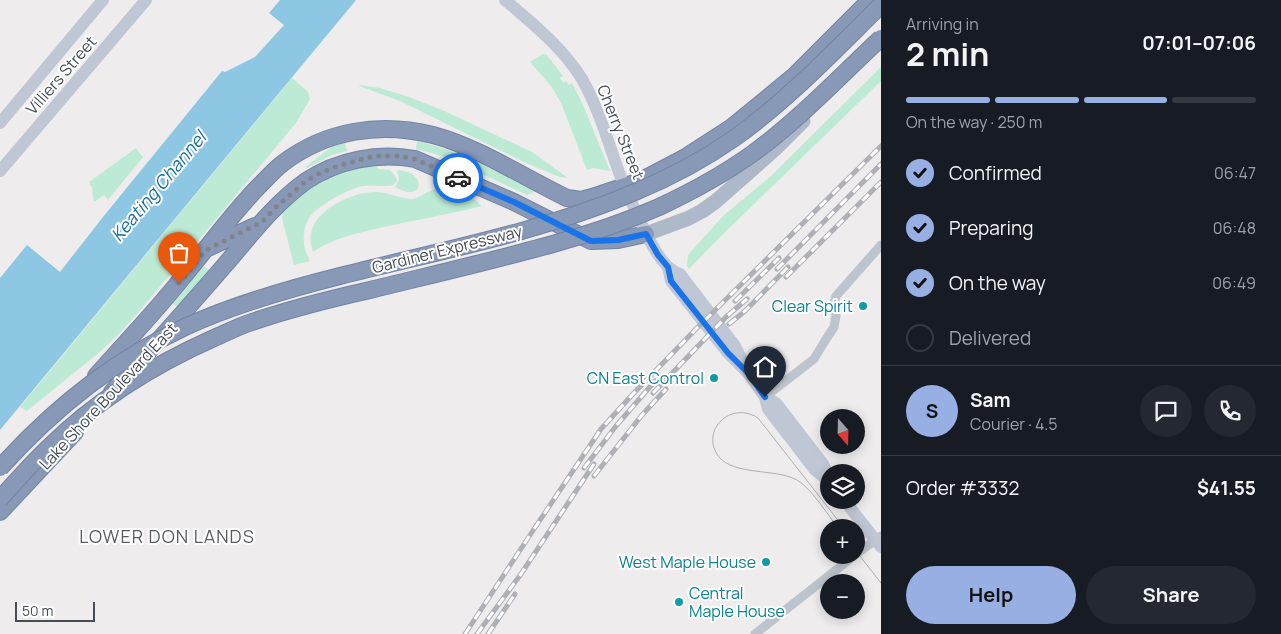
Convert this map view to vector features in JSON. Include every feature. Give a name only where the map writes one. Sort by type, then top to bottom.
[{"type":"highway","name":"Lake Shore Boulevard East","points":[[0,469],[42,422],[92,380],[179,283],[272,172],[306,149],[350,132],[366,129],[400,129],[435,136],[462,145],[567,198],[580,200],[625,187],[647,177],[684,158],[732,127],[792,77],[870,0]]},
{"type":"highway","name":"Gardiner Expressway","points":[[0,469],[20,446],[56,412],[102,374],[140,350],[184,327],[252,300],[558,220],[619,198],[666,178],[712,153],[767,113],[881,5]]},
{"type":"highway","name":"Gardiner Expressway","points":[[0,499],[48,447],[104,399],[149,370],[194,347],[249,323],[304,306],[495,259],[575,237],[638,216],[686,194],[743,160],[770,140],[809,106],[881,36]]},
{"type":"highway","name":"Lake Shore Boulevard East","points":[[0,512],[165,334],[276,207],[306,181],[322,172],[368,157],[399,156],[415,159],[511,201],[591,241],[618,240],[646,234]]},
{"type":"highway","points":[[206,250],[262,222]]},
{"type":"main road","name":"Lake Shore Boulevard East","points":[[646,234],[675,224],[702,211],[728,191],[775,149],[843,81],[881,36]]},
{"type":"street","name":"Villiers Street","points":[[0,123],[103,0]]},
{"type":"street","name":"Villiers Street","points":[[0,171],[146,0]]},
{"type":"street","name":"Cherry Street","points":[[505,0],[555,43],[582,79],[596,107],[625,187],[646,234],[658,255],[668,267],[680,274],[735,346],[749,374],[765,397],[768,408],[820,474]]},
{"type":"street","points":[[765,397],[814,360],[834,327],[836,316],[834,303],[836,296],[881,245]]},
{"type":"street","name":"Cherry Street","points":[[765,397],[776,403],[823,464]]},
{"type":"street","points":[[852,509],[879,541],[865,550]]},
{"type":"street","points":[[755,634],[844,564]]},
{"type":"green space","points":[[546,54],[563,76],[560,78],[563,83],[566,81],[569,85],[572,83],[584,107],[610,171],[593,168],[587,170],[561,103],[551,86],[530,62]]},
{"type":"green space","points":[[881,67],[881,81],[689,269],[687,266],[688,255],[723,216],[771,176]]},
{"type":"green space","points":[[292,78],[308,92],[310,99],[296,123],[122,331],[102,350],[27,411],[20,407]]},
{"type":"green space","points":[[360,85],[380,88],[442,110],[532,152],[568,178],[560,177],[526,163],[400,101]]},
{"type":"green space","points":[[417,141],[464,156],[536,191],[527,195],[446,157],[416,149]]},
{"type":"green space","points":[[345,143],[347,151],[332,155],[307,168],[305,167],[333,146]]},
{"type":"green space","points":[[136,148],[143,157],[108,200],[104,195],[94,202],[92,187],[89,182]]},
{"type":"green space","points":[[376,165],[378,169],[390,170],[397,180],[396,182],[391,186],[362,186],[356,188],[332,199],[317,209],[308,220],[304,230],[304,246],[310,261],[294,265],[282,218],[283,213],[303,194],[325,180],[349,170]]},
{"type":"green space","points":[[398,170],[408,172],[415,177],[419,185],[418,189],[409,192],[395,187],[399,178]]},
{"type":"green space","points":[[449,185],[474,199],[482,206],[351,235],[335,240],[313,252],[311,235],[316,222],[329,208],[347,198],[375,192],[413,199],[432,190]]},
{"type":"green space","points":[[203,266],[211,272],[180,308],[173,304]]},
{"type":"water","name":"Keating Channel","points":[[280,0],[356,0],[0,430],[0,278],[27,245],[60,272],[222,71],[225,72],[255,57],[284,25],[269,13]]},
{"type":"tram line","points":[[832,519],[806,487],[795,479],[734,467],[726,463],[719,457],[714,447],[713,437],[715,428],[721,421],[738,413],[748,413],[758,418],[837,519]]},
{"type":"tram line","points":[[865,563],[881,583]]},
{"type":"railway","points":[[465,634],[601,429],[695,330],[881,146]]},
{"type":"railway","points":[[777,269],[881,164]]},
{"type":"railway","points":[[786,277],[881,182]]},
{"type":"railway","points":[[735,301],[779,258]]},
{"type":"railway","points":[[729,324],[745,311],[788,267]]},
{"type":"railway","points":[[653,393],[726,317],[747,299]]},
{"type":"railway","points":[[584,468],[616,426],[655,381]]},
{"type":"railway","points":[[594,476],[642,415],[666,389]]},
{"type":"railway","points":[[477,634],[521,574],[594,464]]},
{"type":"railway","points":[[488,634],[515,594]]},
{"type":"way so far","points":[[179,283],[206,250],[262,222],[306,181],[322,172],[374,156],[399,156],[415,159],[458,178]]},
{"type":"place","name":"Clear Spirit","points":[[863,306]]},
{"type":"place","name":"CN East Control","points":[[714,378]]},
{"type":"place","name":"West Maple House","points":[[766,562]]},
{"type":"place","name":"Central Maple House","points":[[679,602]]},
{"type":"district","name":"LOWER DON LANDS","points":[[167,536]]},
{"type":"route","points":[[458,178],[514,202],[591,241],[618,240],[646,234],[658,255],[668,267],[671,281],[728,353],[749,374],[765,397]]}]
